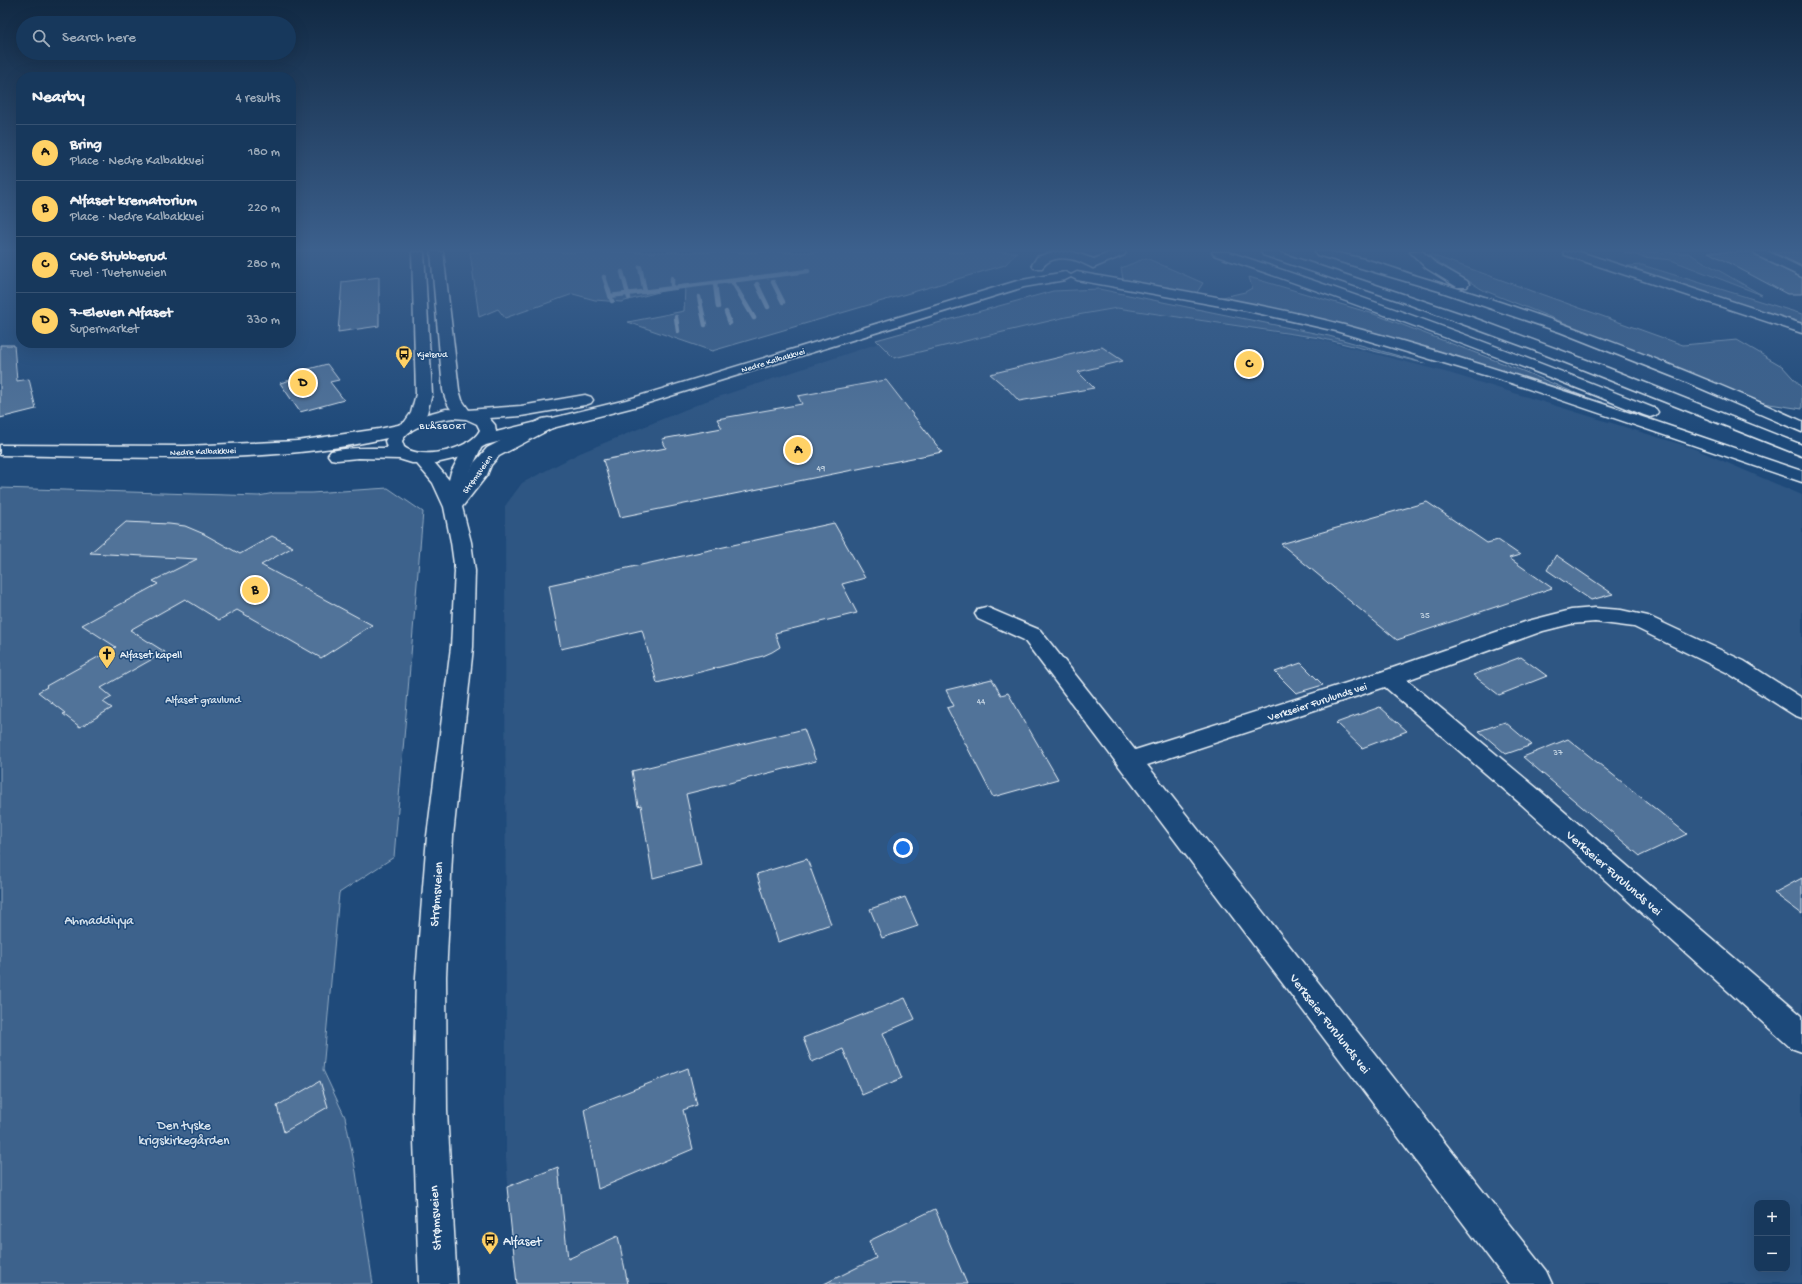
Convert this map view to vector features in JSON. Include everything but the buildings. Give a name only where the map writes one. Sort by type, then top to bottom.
[{"type":"main road","points":[[403,454],[397,450],[394,445],[395,439],[398,433],[408,426],[419,413],[424,394],[421,312]]},
{"type":"main road","points":[[443,312],[452,395],[466,414],[541,408],[597,397]]},
{"type":"main road","name":"Nedre Kalbakkvei","points":[[658,381],[892,312]]},
{"type":"main road","name":"Nedre Kalbakkvei","points":[[0,465],[145,467],[262,462],[358,453],[403,454],[421,458],[449,455],[477,444],[548,423],[597,412],[690,386],[931,312]]},
{"type":"main road","points":[[1269,312],[1366,335],[1516,380],[1802,476]]},
{"type":"main road","points":[[1392,312],[1540,368],[1677,423],[1802,476]]},
{"type":"main road","points":[[1441,312],[1497,331],[1635,383],[1802,451]]},
{"type":"main road","points":[[1518,312],[1681,374],[1802,427]]},
{"type":"main road","points":[[1523,312],[1534,317]]},
{"type":"main road","points":[[1750,312],[1802,329]]},
{"type":"main road","name":"Nedre Kalbakkvei","points":[[0,450],[159,452],[259,448],[357,439],[408,426],[437,415],[466,414]]},
{"type":"main road","name":"Strømsveien","points":[[453,507],[460,472],[477,444],[486,434],[488,427],[479,417],[466,414]]},
{"type":"main road","name":"Strømsveien","points":[[453,507],[478,475],[483,463],[493,452],[548,423]]},
{"type":"main road","name":"Strømsveien","points":[[421,458],[441,481],[453,507],[464,558],[465,599],[462,647],[440,836],[431,968],[430,1111],[438,1284]]},
{"type":"main road","name":"Verkseier Furulunds vei","points":[[986,614],[1032,635],[1533,1284]]},
{"type":"main road","name":"Verkseier Furulunds vei","points":[[1130,761],[1389,678],[1536,626],[1571,617],[1595,615],[1614,616],[1640,621],[1682,640],[1736,667],[1802,709]]},
{"type":"main road","name":"Verkseier Furulunds vei","points":[[1389,678],[1530,797],[1802,1037]]},
{"type":"shaded area","points":[[1095,312],[1142,312],[1321,340],[1449,373],[1693,448],[1802,495],[1802,1284],[516,1284],[506,1158],[505,506],[522,483],[580,453],[706,401],[879,343],[894,358],[1066,317]]},
{"type":"green space","points":[[478,312],[491,312],[479,317]]},
{"type":"green space","points":[[500,312],[522,312],[505,318]]},
{"type":"green space","points":[[679,312],[845,312],[712,351],[628,322]]},
{"type":"green space","points":[[977,312],[1095,312],[1066,317],[894,358],[876,340]]},
{"type":"green space","points":[[1144,312],[1211,312],[1329,336],[1427,364],[1320,338]]},
{"type":"green space","points":[[1271,312],[1367,312],[1523,371],[1623,413],[1381,337]]},
{"type":"green space","points":[[1537,312],[1591,312],[1683,345],[1737,340],[1782,366],[1802,388],[1802,409],[1763,403]]},
{"type":"green space","points":[[1763,312],[1795,312],[1802,314],[1802,325]]},
{"type":"green space","name":"Alfaset gravlund","points":[[0,488],[259,496],[274,493],[311,493],[388,488],[423,512],[394,857],[339,893],[323,1070],[345,1117],[356,1172],[373,1284],[0,1284]]},
{"type":"waterway","points":[[702,312],[705,325]]},
{"type":"waterway","points":[[726,312],[730,323]]},
{"type":"waterway","points":[[750,312],[754,318]]},
{"type":"waterway","points":[[676,317],[678,331]]},
{"type":"place","name":"CNG Stubberud","points":[[1249,364]]},
{"type":"place","name":"Kjelsrud","points":[[404,369]]},
{"type":"place","name":"7-Eleven Alfaset","points":[[303,383]]},
{"type":"place","name":"Bring","points":[[798,450]]},
{"type":"place","name":"Alfaset krematorium","points":[[255,590]]},
{"type":"place","name":"Alfaset kapell","points":[[107,669]]},
{"type":"place","name":"Alfaset","points":[[490,1255]]},
{"type":"district","name":"BLÅSBORT","points":[[443,425]]},
{"type":"park label","name":"Ahmaddiyya","points":[[99,919]]},
{"type":"park label","name":"Den tyske krigskirkegården","points":[[184,1132]]}]
